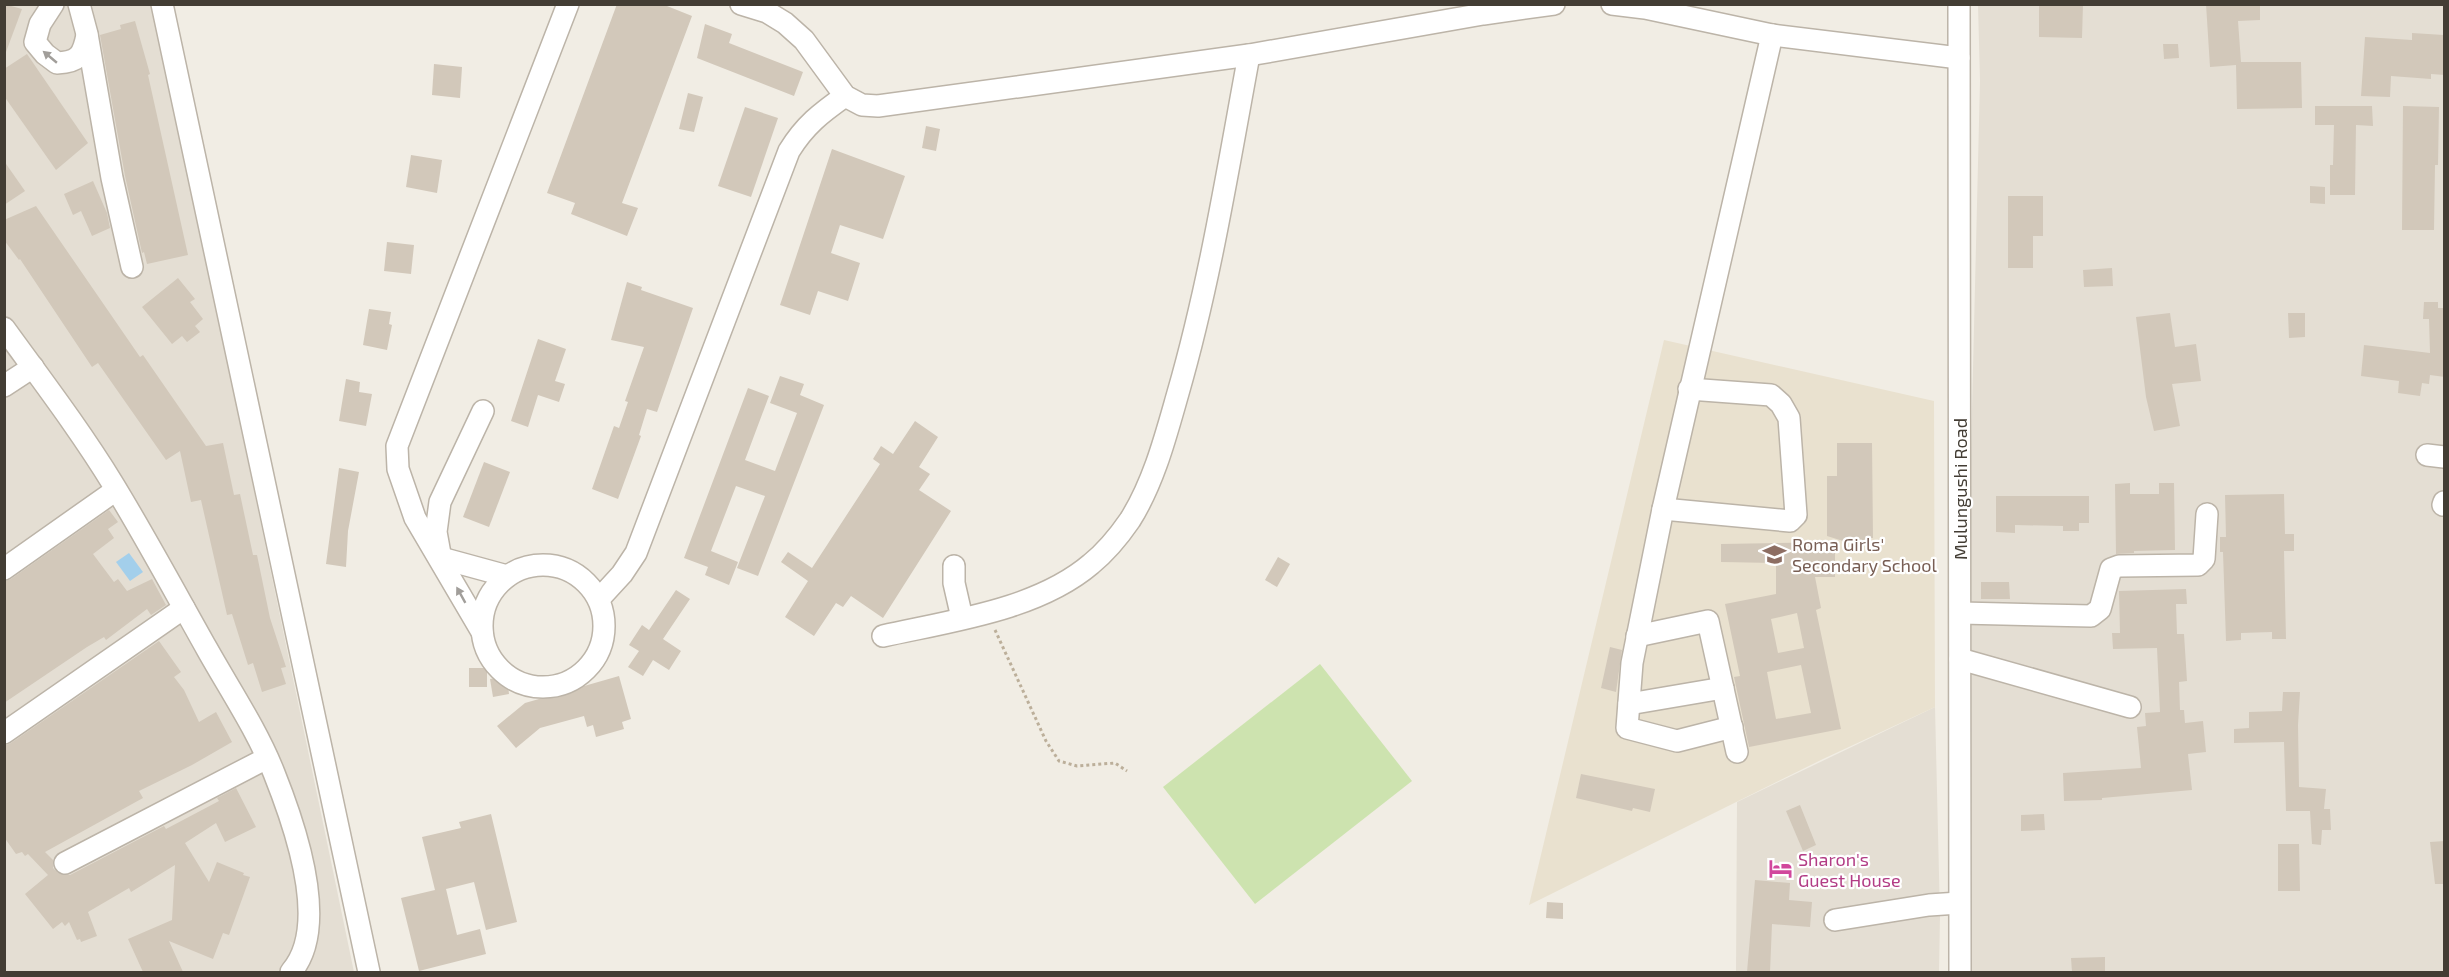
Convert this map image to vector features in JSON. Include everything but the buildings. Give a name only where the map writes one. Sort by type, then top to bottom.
[{"type":"street","points":[[52,4],[40,24],[36,42],[45,54],[57,63],[76,61],[83,53],[87,34]]},
{"type":"street","points":[[79,4],[87,34],[112,178],[132,267]]},
{"type":"street","points":[[162,4],[369,972]]},
{"type":"street","points":[[482,632],[483,611],[492,591],[507,576],[526,567],[548,564],[568,570],[586,582],[599,599],[604,618],[604,638],[598,656],[586,671],[570,682],[551,688],[531,687],[513,680],[498,668],[487,651],[482,632],[416,518],[398,469],[397,446],[568,4]]},
{"type":"street","points":[[741,4],[767,12],[785,23],[804,40],[845,96],[862,105],[878,106],[1249,55],[1531,5],[1554,4]]},
{"type":"street","points":[[1612,4],[1645,8],[1772,35],[1959,58]]},
{"type":"street","name":"Mulungushi Road","points":[[1959,4],[1960,972]]},
{"type":"street","points":[[1732,727],[1677,741],[1627,728],[1632,663],[1663,509],[1772,35]]},
{"type":"street","points":[[883,636],[991,611],[1031,598],[1090,565],[1112,545],[1131,518],[1143,494],[1170,423],[1194,336],[1249,55]]},
{"type":"street","points":[[599,599],[622,574],[636,553],[789,151],[801,131],[845,96]]},
{"type":"street","points":[[4,327],[116,490],[267,758],[292,823],[308,897],[307,937],[303,954],[291,972]]},
{"type":"street","points":[[4,386],[33,368]]},
{"type":"street","points":[[1663,509],[1790,521],[1796,515],[1789,418],[1781,404],[1772,395],[1689,389]]},
{"type":"street","points":[[441,558],[436,532],[440,502],[483,411]]},
{"type":"street","points":[[4,569],[116,490]]},
{"type":"street","points":[[1961,613],[2091,616],[2100,609],[2111,569],[2119,566],[2198,565],[2204,559],[2207,514]]},
{"type":"street","points":[[441,558],[507,576]]},
{"type":"street","points":[[954,566],[954,583],[962,618]]},
{"type":"street","points":[[4,733],[184,608]]},
{"type":"street","points":[[1637,636],[1708,621],[1737,752]]},
{"type":"street","points":[[1960,659],[2130,707]]},
{"type":"street","points":[[1629,704],[1723,688]]},
{"type":"street","points":[[65,863],[267,758]]},
{"type":"street","points":[[1835,920],[1929,905],[1959,903]]},
{"type":"path","points":[[991,611],[999,640],[1046,741],[1059,761],[1077,766],[1115,763],[1127,771]]},
{"type":"shaded area","points":[[5,5],[153,5],[354,972],[5,972]]},
{"type":"shaded area","points":[[1978,5],[2444,5],[2444,972],[1970,972],[1967,615],[1980,81]]},
{"type":"shaded area","name":"Roma Girls' Secondary School","points":[[1664,340],[1934,401],[1935,707],[1823,759],[1529,905]]},
{"type":"shaded area","points":[[1935,707],[1940,916],[1939,972],[1736,972],[1737,802]]},
{"type":"green space","points":[[1320,664],[1412,781],[1255,904],[1163,787]]},
{"type":"water","points":[[129,553],[143,572],[130,581],[116,562]]},
{"type":"place","name":"Roma Girls' Secondary School","points":[[1774,554]]},
{"type":"place","name":"Sharon's Guest House","points":[[1780,869]]}]
